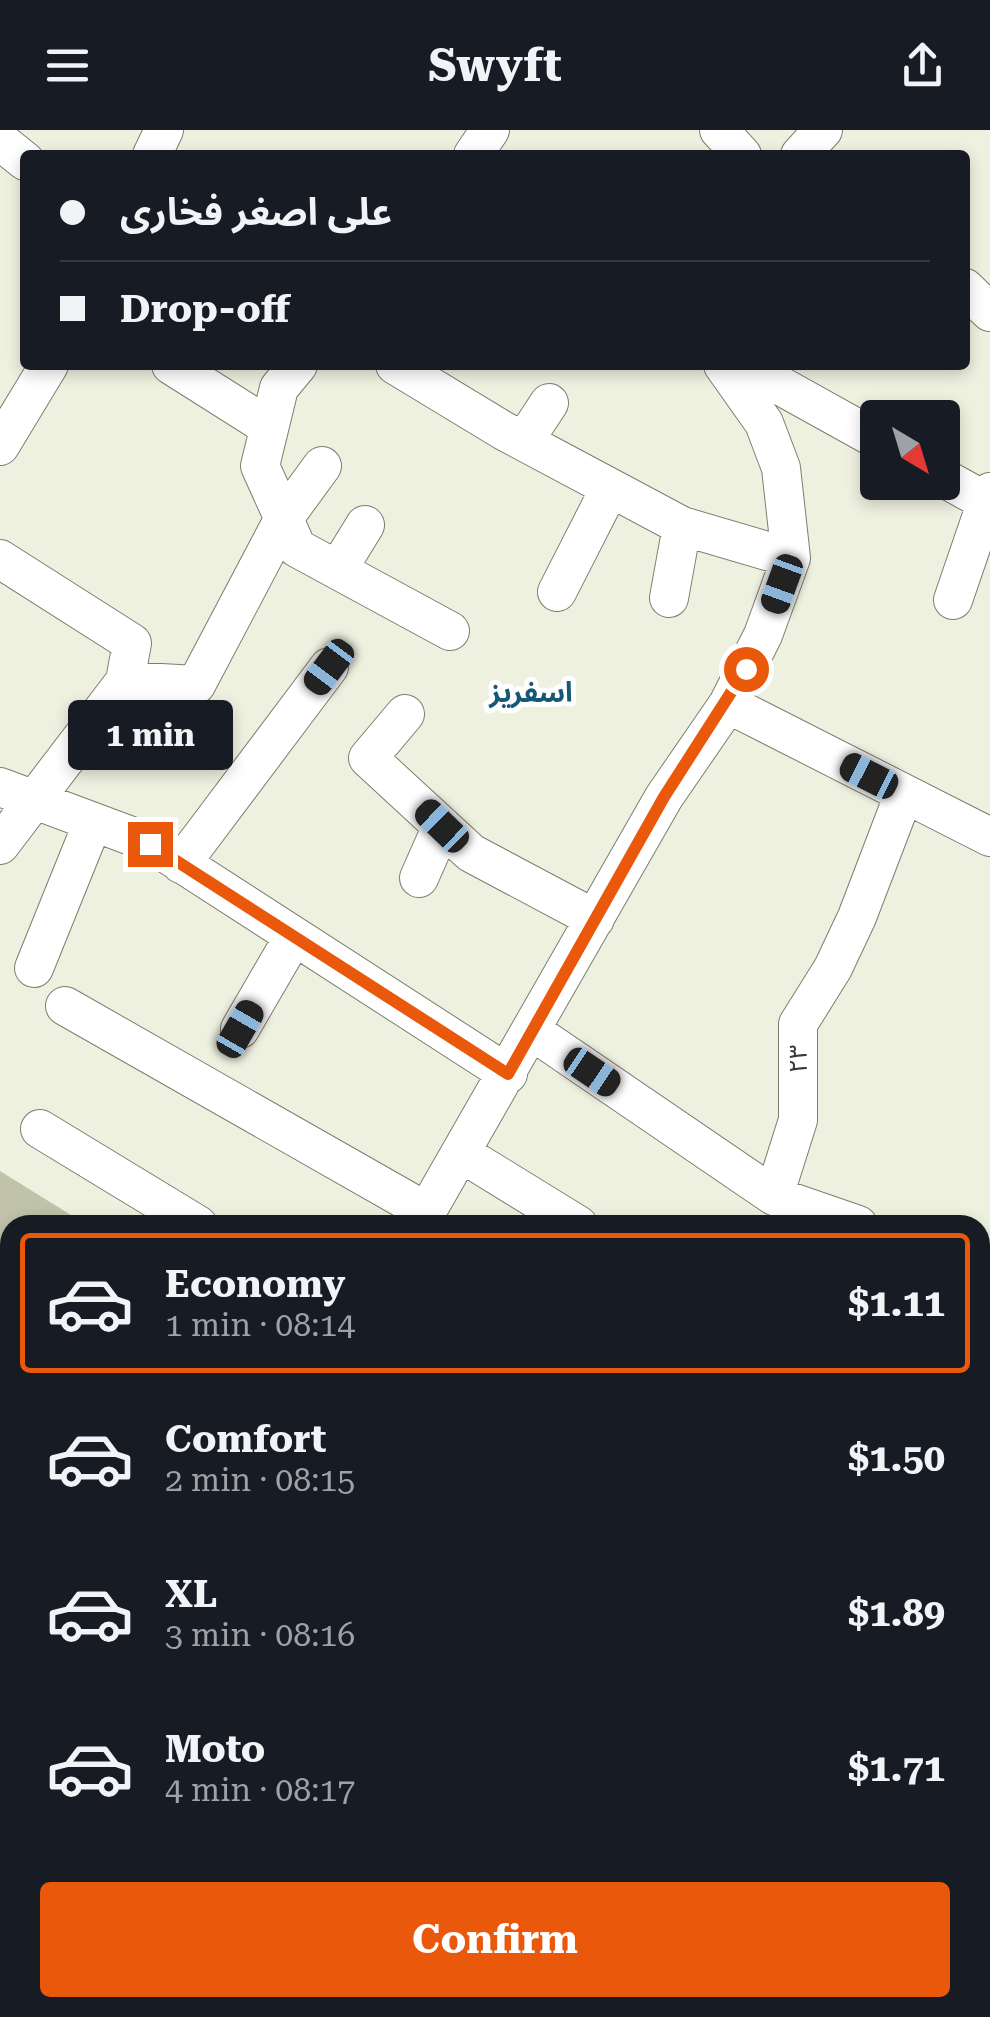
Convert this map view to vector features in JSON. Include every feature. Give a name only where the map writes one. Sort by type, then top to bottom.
[{"type":"street","points":[[720,130],[738,150]]},
{"type":"street","points":[[970,293],[990,312]]},
{"type":"street","points":[[0,446],[46,370]]},
{"type":"street","points":[[179,370],[270,427]]},
{"type":"street","points":[[294,370],[279,388],[260,466],[297,548],[450,631]]},
{"type":"street","points":[[403,370],[524,441],[682,526],[792,558]]},
{"type":"street","points":[[425,1215],[664,797],[728,704],[763,635],[792,558],[781,468],[764,423],[727,370]]},
{"type":"street","points":[[752,370],[860,430]]},
{"type":"street","points":[[524,441],[548,403]]},
{"type":"street","points":[[125,680],[196,685],[284,518],[322,466]]},
{"type":"street","points":[[953,600],[988,497],[960,485]]},
{"type":"street","points":[[557,592],[610,488]]},
{"type":"street","points":[[338,570],[365,525]]},
{"type":"street","points":[[669,598],[682,526]]},
{"type":"street","points":[[0,559],[132,643],[125,680],[0,845]]},
{"type":"street","points":[[181,864],[329,667]]},
{"type":"street","points":[[728,704],[990,838]]},
{"type":"street","points":[[406,714],[368,758],[470,852],[595,919]]},
{"type":"street","points":[[0,788],[150,844],[508,1074]]},
{"type":"street","name":"۲۳","points":[[790,1209],[798,1120],[798,1024],[833,968],[858,917],[904,794]]},
{"type":"street","points":[[34,968],[92,822]]},
{"type":"street","points":[[419,878],[442,826]]},
{"type":"street","points":[[240,1029],[294,936]]},
{"type":"street","points":[[65,1006],[418,1215]]},
{"type":"street","points":[[532,1031],[790,1209],[816,1215]]},
{"type":"street","points":[[40,1128],[182,1215]]},
{"type":"street","points":[[461,1153],[562,1215]]},
{"type":"green space","points":[[0,1171],[71,1215],[0,1215]]},
{"type":"district","name":"اسفریز","points":[[531,692]]},
{"type":"route","points":[[150,844],[508,1074],[664,797],[728,704],[746,669]]}]
